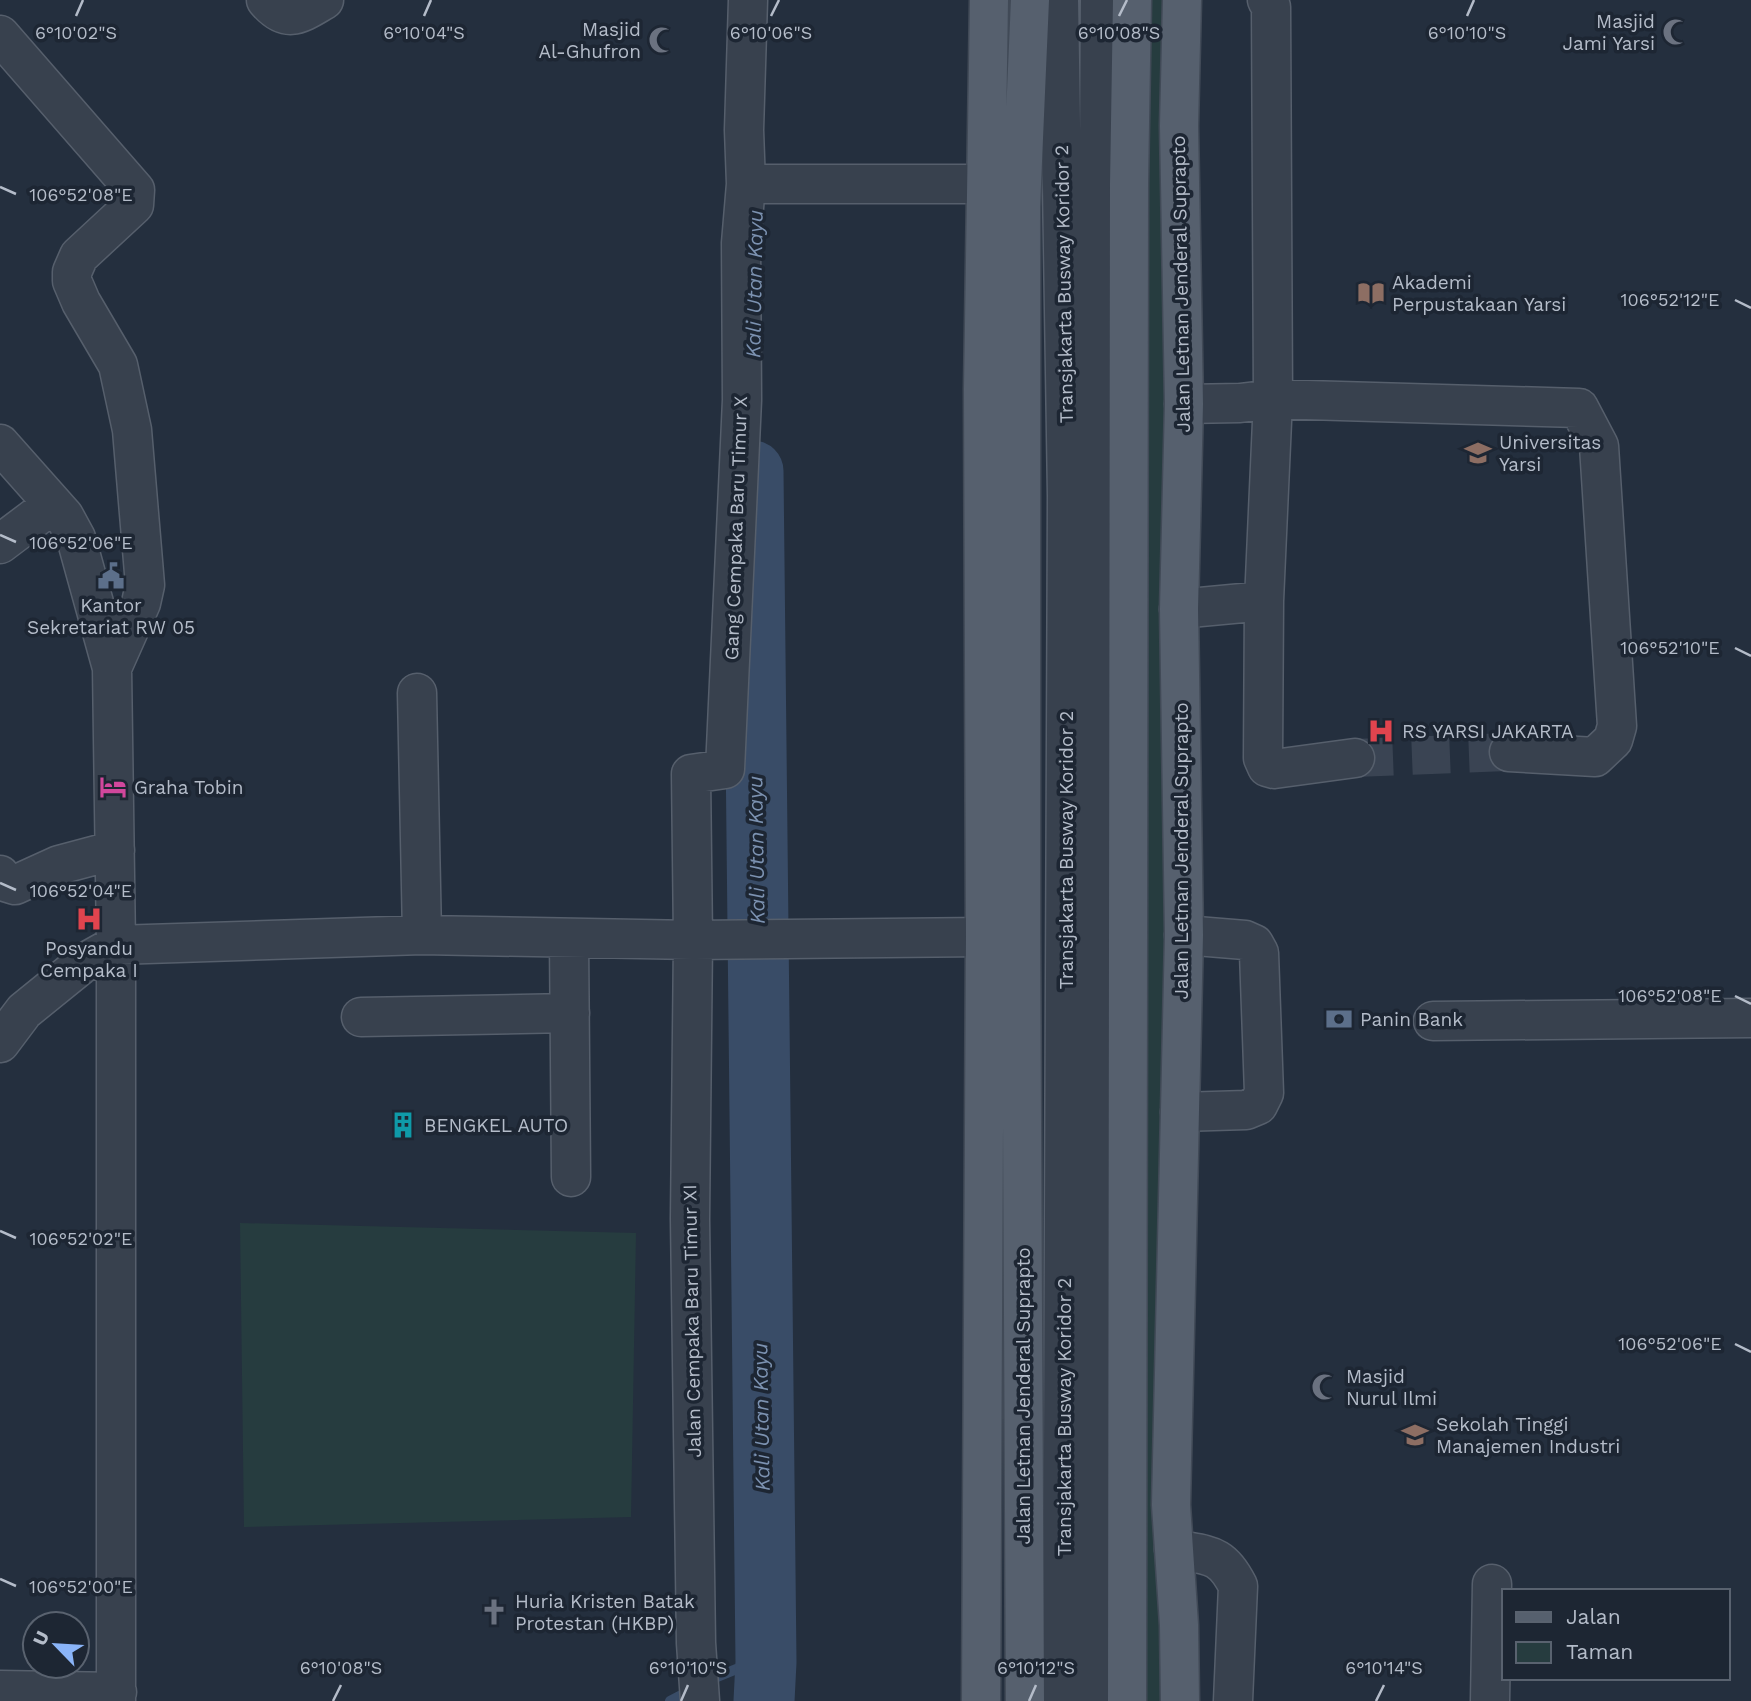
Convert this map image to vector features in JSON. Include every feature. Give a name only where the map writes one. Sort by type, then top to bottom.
[{"type":"main road","name":"Jalan Letnan Jenderal Suprapto","points":[[981,1701],[985,937],[983,389],[989,0]]},
{"type":"main road","points":[[1127,1701],[1129,184],[1132,0]]},
{"type":"main road","name":"Jalan Letnan Jenderal Suprapto","points":[[1180,1701],[1171,1492],[1184,935],[1179,609],[1184,404],[1179,126],[1182,0]]},
{"type":"main road","name":"Jalan Letnan Jenderal Suprapto","points":[[1025,1701],[1021,221],[1035,2]]},
{"type":"main road","points":[[1129,184],[1179,126]]},
{"type":"street","points":[[266,0],[274,9],[285,15],[298,15],[324,0]]},
{"type":"street","name":"Gang Cempaka Baru Timur X","points":[[693,940],[691,774],[726,769],[742,400],[741,243],[749,184],[744,130],[748,0]]},
{"type":"street","name":"Transjakarta Busway Koridor 2","points":[[1098,1701],[1093,1026],[1100,0]]},
{"type":"street","points":[[1267,0],[1271,7],[1273,399],[1264,601],[1263,758],[1266,767],[1274,769],[1355,758]]},
{"type":"street","name":"Transjakarta Busway Koridor 2","points":[[1035,2],[1067,496],[1062,1701]]},
{"type":"street","points":[[0,35],[135,190],[134,205],[79,256],[72,272],[72,281],[81,302],[118,365],[132,430],[145,585],[141,603],[112,668]]},
{"type":"street","points":[[749,184],[986,184]]},
{"type":"street","points":[[1184,404],[1240,403],[1273,399],[1579,408],[1600,446],[1617,726],[1613,740],[1595,757],[1509,752]]},
{"type":"street","points":[[0,444],[64,516],[76,538],[112,668],[116,945],[117,1697],[0,1690]]},
{"type":"street","points":[[0,544],[53,504]]},
{"type":"street","points":[[1179,609],[1264,601]]},
{"type":"street","points":[[417,693],[422,935]]},
{"type":"street","points":[[0,875],[5,882],[15,885],[59,865],[114,850]]},
{"type":"street","points":[[0,1043],[24,1011],[82,964],[116,945],[422,935],[693,940],[985,937]]},
{"type":"street","points":[[1180,1112],[1245,1110],[1258,1105],[1264,1093],[1259,953],[1254,944],[1245,940],[1184,935]]},
{"type":"street","points":[[569,939],[571,1177]]},
{"type":"street","name":"Jalan Cempaka Baru Timur XI","points":[[693,940],[690,1219],[699,1686]]},
{"type":"street","points":[[361,1017],[570,1013]]},
{"type":"street","points":[[1433,1021],[1751,1018]]},
{"type":"street","points":[[1174,1549],[1218,1559],[1238,1586],[1233,1701]]},
{"type":"street","points":[[1490,1701],[1492,1584]]},
{"type":"green space","points":[[1132,0],[1182,0],[1180,1701],[1127,1701]]},
{"type":"green space","points":[[240,1223],[636,1233],[631,1517],[244,1527]]},
{"type":"waterway","name":"Kali Utan Kayu","points":[[753,471],[766,1662],[764,1701]]},
{"type":"waterway","points":[[707,1681],[739,1668],[766,1662]]},
{"type":"waterway","points":[[670,1701],[693,1689]]},
{"type":"tunnel","points":[[1355,758],[1509,752]]},
{"type":"place","name":"Masjid Jami Yarsi","points":[[1676,32]]},
{"type":"place","name":"Masjid Al-Ghufron","points":[[662,40]]},
{"type":"place","name":"Akademi Perpustakaan Yarsi","points":[[1371,293]]},
{"type":"place","name":"Universitas Yarsi","points":[[1478,453]]},
{"type":"place","name":"Kantor Sekretariat RW 05","points":[[111,576]]},
{"type":"place","name":"RS YARSI JAKARTA","points":[[1381,731]]},
{"type":"place","name":"Graha Tobin","points":[[113,787]]},
{"type":"place","name":"Posyandu Cempaka I","points":[[89,919]]},
{"type":"place","name":"Panin Bank","points":[[1339,1019]]},
{"type":"place","name":"BENGKEL AUTO","points":[[403,1125]]},
{"type":"place","name":"Masjid Nurul Ilmi","points":[[1325,1387]]},
{"type":"place","name":"Sekolah Tinggi Manajemen Industri","points":[[1415,1435]]},
{"type":"place","name":"Huria Kristen Batak Protestan (HKBP)","points":[[494,1612]]}]
